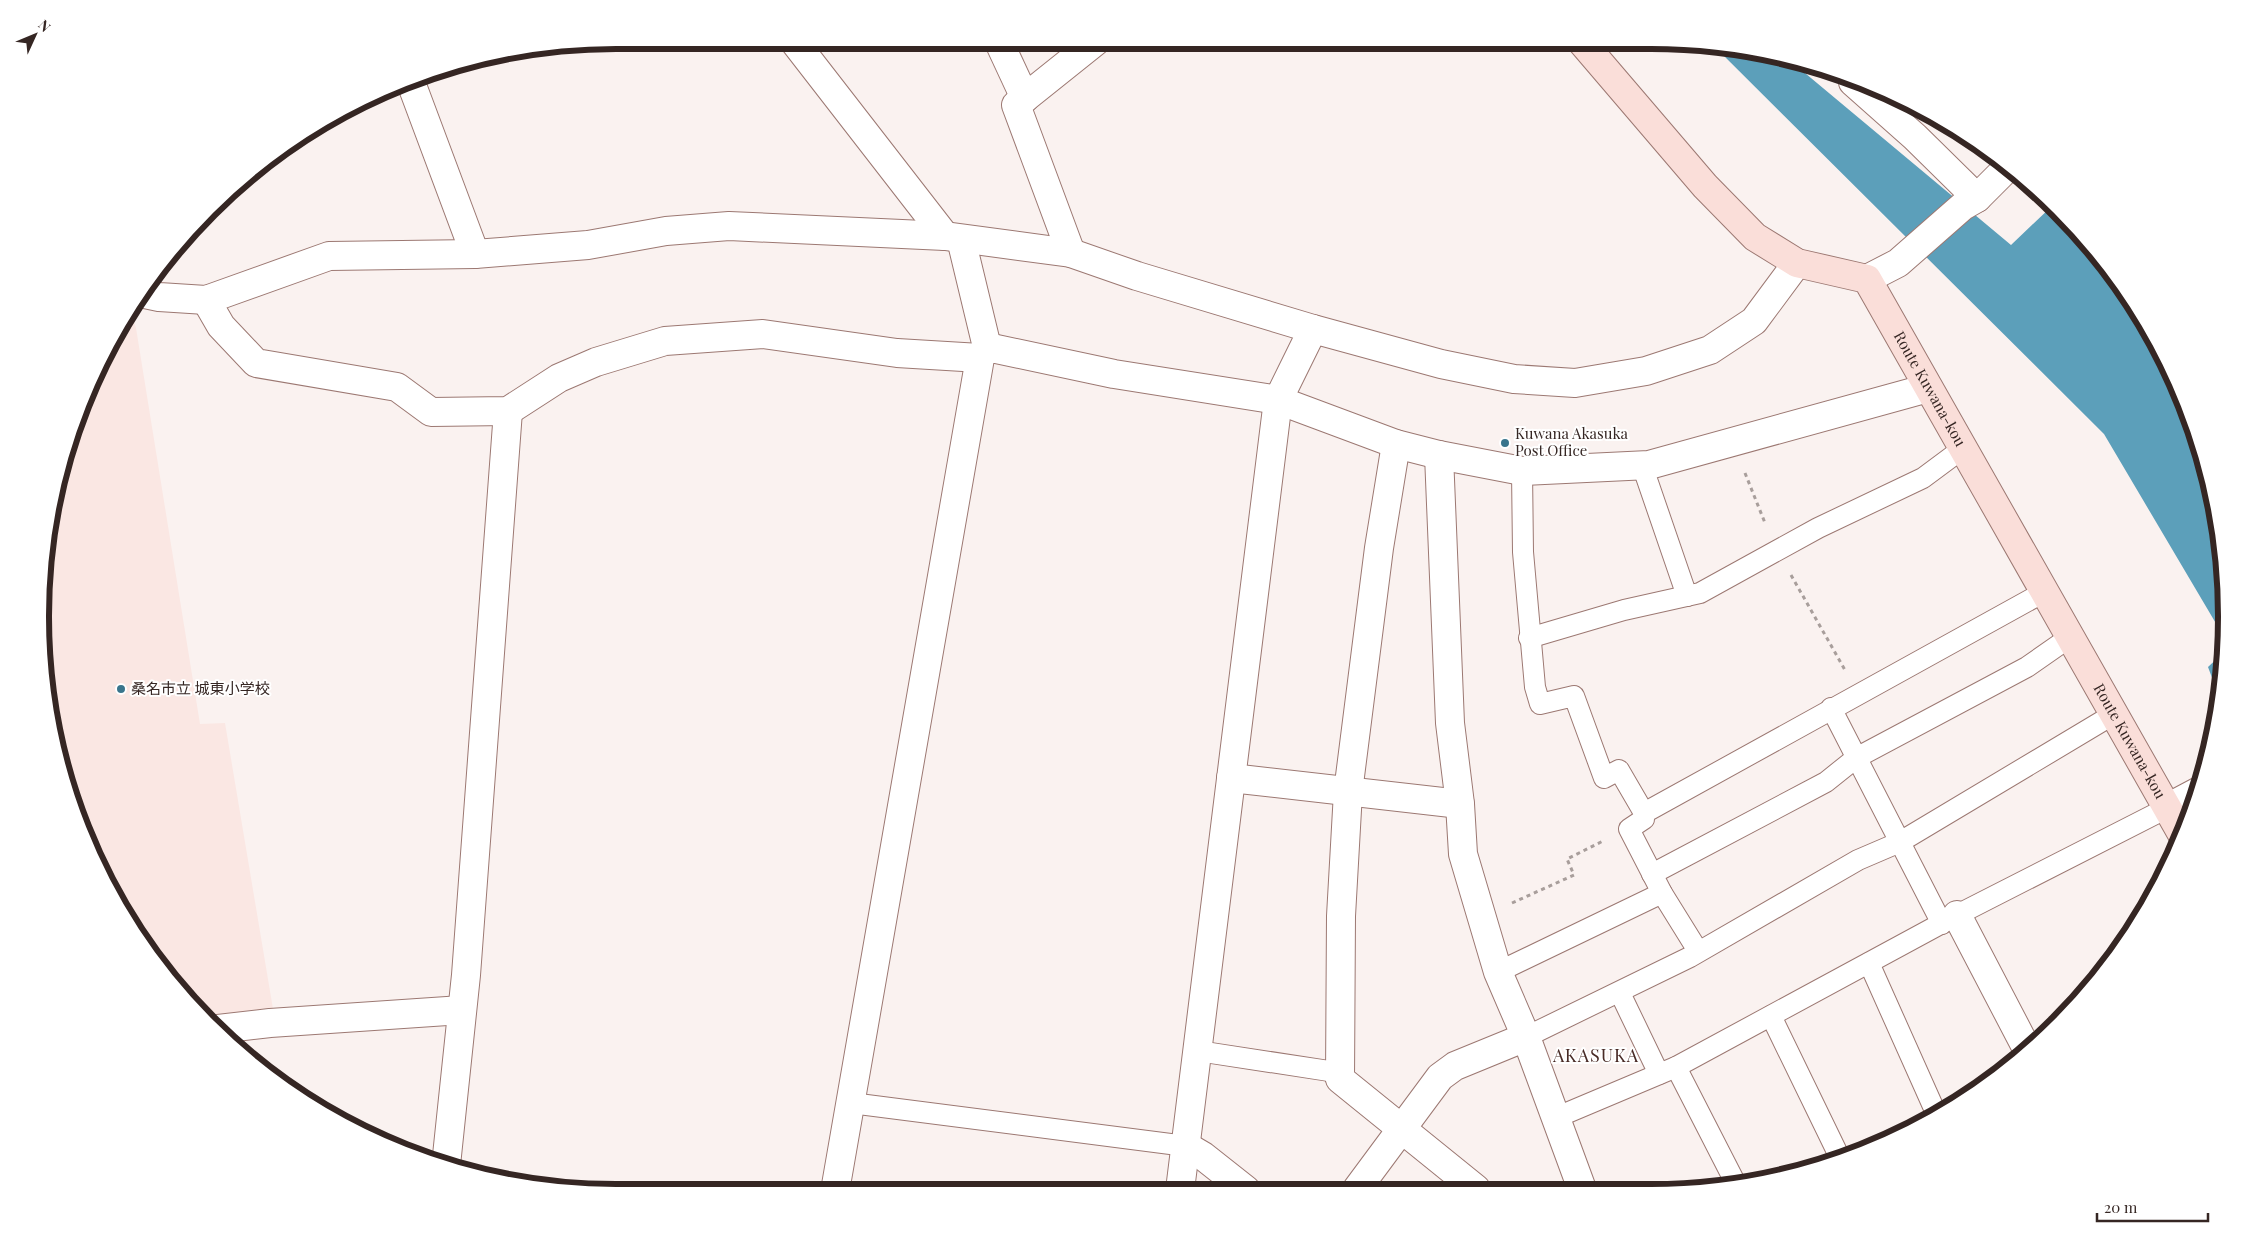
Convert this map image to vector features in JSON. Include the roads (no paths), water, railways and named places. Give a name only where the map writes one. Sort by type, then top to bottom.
[{"type":"main road","points":[[1587,49],[1705,186],[1755,237],[1798,263],[1867,279]]},
{"type":"main road","name":"Route Kuwana-kou","points":[[1867,279],[2178,827]]},
{"type":"street","points":[[800,49],[953,237],[984,353],[836,1184]]},
{"type":"street","points":[[1002,49],[1025,98]]},
{"type":"street","points":[[1071,253],[1016,105],[1085,49]]},
{"type":"street","points":[[413,87],[475,254]]},
{"type":"street","points":[[1862,90],[1915,137],[1970,202]]},
{"type":"street","points":[[1867,279],[1898,263],[2003,172]]},
{"type":"street","points":[[149,295],[206,300],[329,256],[475,254],[588,245],[666,231],[729,226],[953,237],[1071,253],[1137,276],[1313,329],[1459,368],[1514,379],[1575,382],[1646,370],[1710,350],[1754,321],[1798,263]]},
{"type":"street","points":[[206,300],[222,326],[256,363],[397,388],[431,412],[508,411],[559,378],[596,362],[666,341],[763,334],[897,353],[984,353],[1278,400],[1396,444],[1439,455],[1522,471],[1649,465],[1928,388]]},
{"type":"street","points":[[1181,1184],[1278,400],[1313,329]]},
{"type":"street","points":[[447,1158],[462,1010],[508,411]]},
{"type":"street","points":[[1396,444],[1379,548],[1348,792],[1341,916],[1340,1079],[1470,1184]]},
{"type":"street","points":[[1439,455],[1450,723],[1460,804],[1463,854],[1498,972],[1526,1037],[1580,1184]]},
{"type":"street","points":[[1231,778],[1460,804]]},
{"type":"street","points":[[2167,808],[2189,796]]},
{"type":"street","points":[[1949,920],[2025,1043]]},
{"type":"street","points":[[226,1028],[270,1023],[462,1010]]},
{"type":"street","points":[[1361,1184],[1440,1077],[1455,1066],[1526,1037]]},
{"type":"street","points":[[1186,1146],[1203,1156],[1238,1184]]},
{"type":"lane","points":[[1529,638],[1624,610],[1700,593],[1818,528],[1923,478],[1962,449]]},
{"type":"lane","points":[[1642,465],[1688,596]]},
{"type":"lane","points":[[1522,471],[1523,552],[1529,638],[1535,687],[1540,704],[1574,696],[1604,778],[1619,770],[1644,813],[1644,819],[1629,829],[1662,893],[1698,952]]},
{"type":"lane","points":[[1644,813],[2044,592]]},
{"type":"lane","points":[[1652,874],[1826,782],[1856,758],[2027,667],[2070,637]]},
{"type":"lane","points":[[1831,708],[1900,842],[1949,920]]},
{"type":"lane","points":[[1526,1037],[1698,952],[1858,860],[1900,842],[2114,714]]},
{"type":"lane","points":[[1555,1118],[1668,1070],[1949,920],[2167,808]]},
{"type":"lane","points":[[1498,972],[1662,893]]},
{"type":"lane","points":[[1869,963],[1934,1108]]},
{"type":"lane","points":[[1620,992],[1732,1178]]},
{"type":"lane","points":[[1771,1016],[1837,1152]]},
{"type":"lane","points":[[1198,1051],[1329,1071],[1340,1079]]},
{"type":"lane","points":[[851,1103],[1186,1146]]},
{"type":"water","points":[[1722,54],[1800,69],[2011,245],[2047,211],[2077,242],[2123,301],[2142,333],[2160,365],[2188,434],[2199,470],[2213,542],[2217,579],[2218,626],[2104,434]]},
{"type":"water","points":[[2216,659],[2214,683],[2208,667]]},
{"type":"place","name":"Kuwana Akasuka Post Office","points":[[1505,443]]},
{"type":"place","name":"桑名市立 城東小学校","points":[[121,689]]},
{"type":"district","name":"AKASUKA","points":[[1596,1056]]}]
